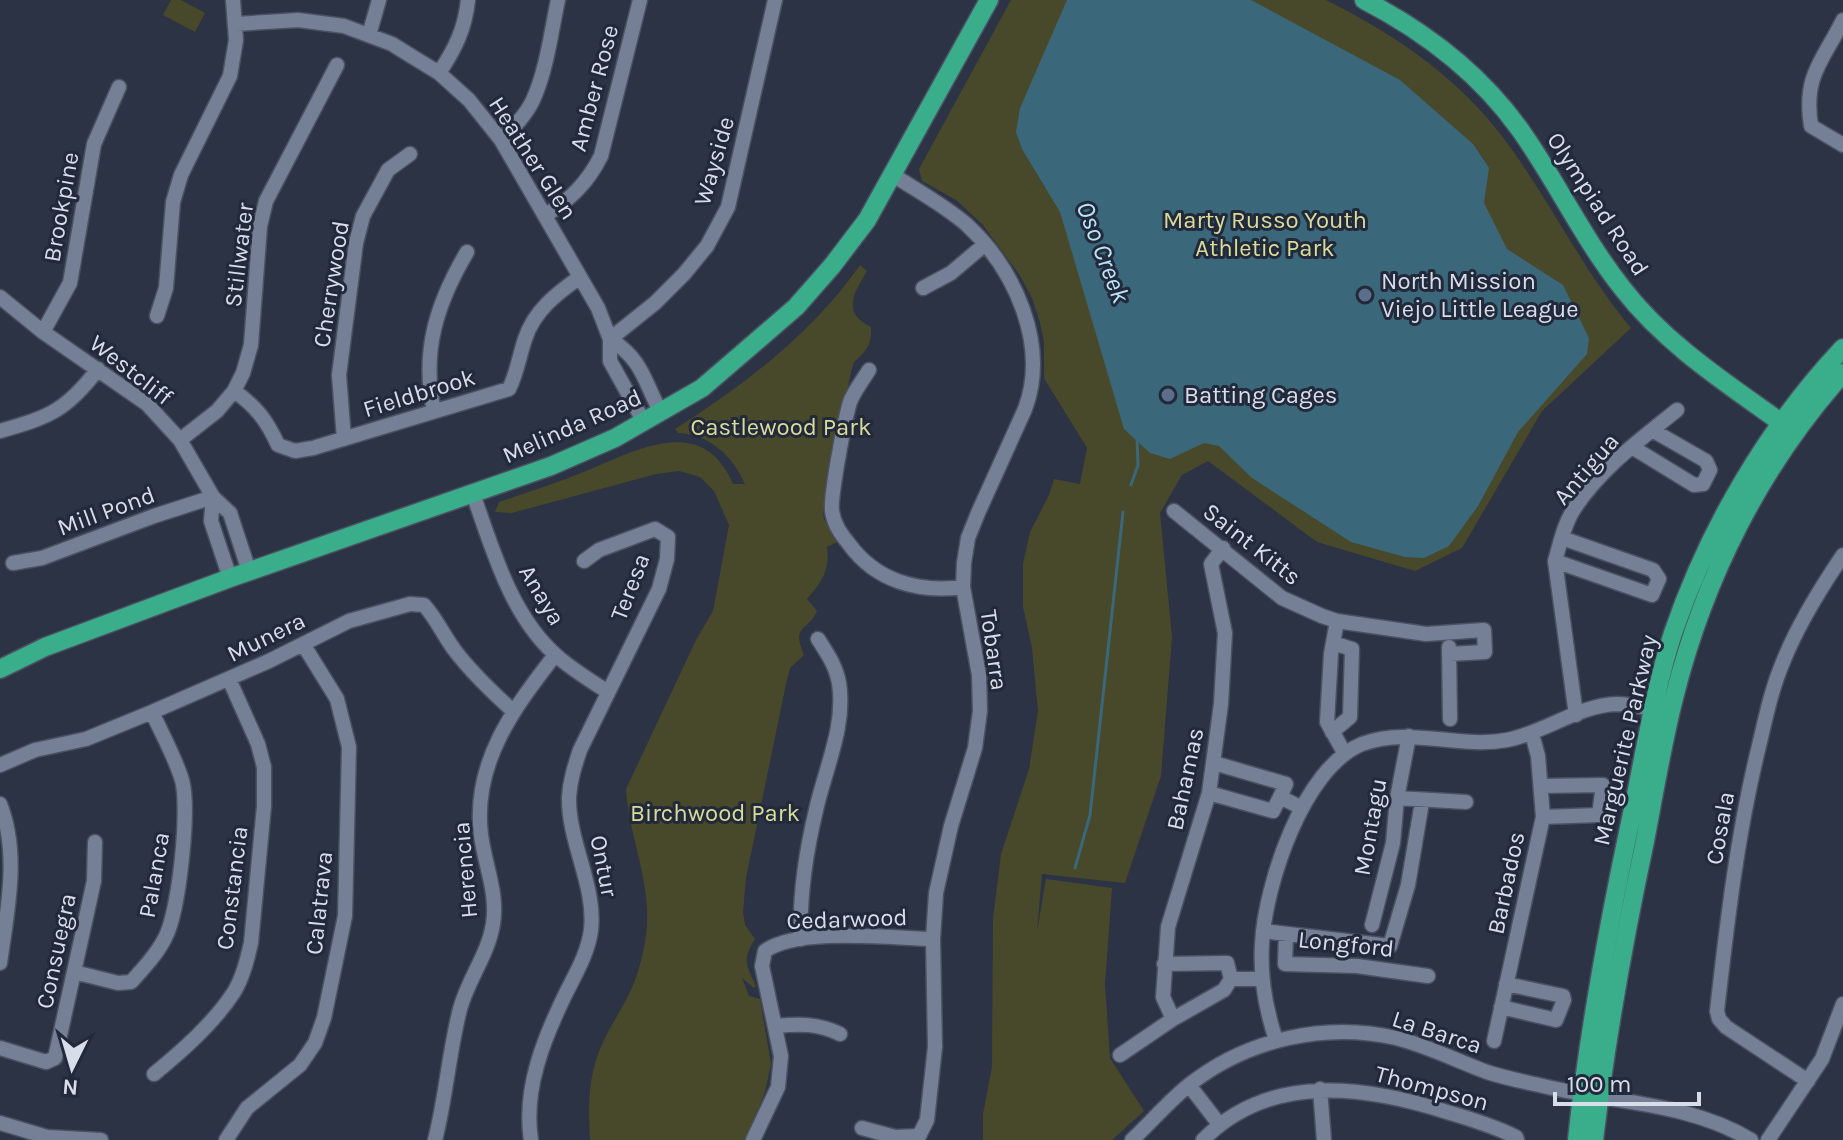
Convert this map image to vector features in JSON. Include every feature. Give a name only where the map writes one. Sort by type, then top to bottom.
[{"type":"main road","name":"Melinda Road","points":[[0,669],[45,647],[249,571],[551,466],[644,422],[702,388],[796,307],[867,220],[989,0]]},
{"type":"main road","name":"Olympiad Road","points":[[1364,0],[1419,31],[1473,75],[1520,129],[1633,302],[1675,345],[1788,428]]},
{"type":"main road","name":"Marguerite Parkway","points":[[1577,1140],[1612,907],[1673,634],[1694,581],[1740,486],[1788,428],[1843,348]]},
{"type":"main road","name":"Marguerite Parkway","points":[[1594,1140],[1633,900],[1673,699],[1698,618],[1744,512],[1788,428],[1843,373]]},
{"type":"street","points":[[157,316],[166,288],[173,202],[181,175],[230,76],[236,24],[233,0]]},
{"type":"street","points":[[369,35],[379,0]]},
{"type":"street","points":[[439,73],[457,46],[466,23],[468,0]]},
{"type":"street","points":[[501,140],[533,100],[558,0]]},
{"type":"street","name":"Amber Rose","points":[[546,215],[576,193],[591,176],[601,156],[640,0]]},
{"type":"street","name":"Wayside","points":[[610,339],[655,303],[684,274],[707,246],[728,207],[775,0]]},
{"type":"street","points":[[1843,20],[1818,63],[1810,85],[1808,107],[1811,126],[1843,145]]},
{"type":"street","name":"Heather Glen","points":[[236,24],[322,22],[369,35],[392,44],[439,73],[469,100],[501,140],[598,308],[610,339],[610,361],[644,422]]},
{"type":"street","name":"Stillwater","points":[[180,440],[217,411],[234,391],[243,373],[251,345],[260,226],[266,201],[337,65]]},
{"type":"street","name":"Brookpine","points":[[43,332],[70,283],[94,144],[119,87]]},
{"type":"street","name":"Cherrywood","points":[[344,439],[339,375],[356,243],[363,216],[388,170],[410,154]]},
{"type":"street","name":"Tobarra","points":[[862,1128],[895,1137],[919,1136],[927,1120],[935,1047],[933,939],[936,893],[951,826],[975,748],[980,711],[979,675],[963,587],[968,538],[1032,392],[1034,373],[1031,340],[1019,298],[984,245],[944,207],[893,175]]},
{"type":"street","points":[[923,288],[951,273],[984,245]]},
{"type":"street","points":[[434,411],[428,383],[430,346],[446,288],[467,252]]},
{"type":"street","name":"Fieldbrook","points":[[234,391],[256,407],[278,445],[295,451],[509,389],[525,339],[542,308],[580,277]]},
{"type":"street","name":"Westcliff","points":[[0,297],[43,332],[147,404],[180,440],[213,497],[230,513],[249,571]]},
{"type":"street","points":[[610,339],[629,355],[647,382],[661,413]]},
{"type":"street","points":[[614,368],[629,355]]},
{"type":"street","points":[[0,431],[40,420],[57,411],[72,400],[98,369]]},
{"type":"street","points":[[869,370],[850,402],[833,493],[832,510],[836,528],[857,555],[894,580],[919,588],[941,590],[963,587]]},
{"type":"street","name":"Antigua","points":[[1576,715],[1555,561],[1562,538],[1574,509],[1632,447],[1677,410]]},
{"type":"street","points":[[1632,447],[1694,485],[1703,484],[1710,470],[1706,461],[1652,430]]},
{"type":"street","name":"Anaya","points":[[473,494],[507,582],[526,619],[555,655],[608,692]]},
{"type":"street","name":"Westcliff","points":[[213,497],[211,521],[230,578]]},
{"type":"street","name":"Mill Pond","points":[[13,563],[42,558],[213,497]]},
{"type":"street","name":"Saint Kitts","points":[[1174,511],[1282,598],[1337,621],[1426,634],[1484,630],[1485,652],[1449,654]]},
{"type":"street","points":[[214,529],[233,523]]},
{"type":"street","name":"Teresa","points":[[584,561],[599,550],[655,529],[668,537],[667,559],[659,589],[608,692]]},
{"type":"street","points":[[1555,561],[1652,595],[1659,579],[1653,570],[1562,538]]},
{"type":"street","name":"Bahamas","points":[[1173,1019],[1163,997],[1164,964],[1168,927],[1209,793],[1214,763],[1225,633],[1211,564],[1223,548]]},
{"type":"street","name":"Cosala","points":[[1808,1081],[1726,1027],[1717,1011],[1745,801],[1769,703],[1798,628],[1843,555]]},
{"type":"street","name":"Munera","points":[[0,765],[35,750],[86,739],[229,679],[349,621],[410,604],[424,605],[453,649],[480,681],[513,711]]},
{"type":"street","points":[[1337,621],[1327,722],[1345,754]]},
{"type":"street","points":[[1448,633],[1450,719]]},
{"type":"street","points":[[801,939],[805,872],[840,709],[834,664],[818,639]]},
{"type":"street","points":[[1332,732],[1350,717],[1352,649],[1333,643]]},
{"type":"street","name":"Calatrava","points":[[226,1140],[247,1108],[300,1065],[315,1043],[324,1018],[345,916],[349,747],[337,699],[303,644]]},
{"type":"street","name":"Herencia","points":[[435,1140],[461,1006],[487,951],[493,925],[495,898],[481,833],[482,786],[498,739],[513,711],[555,655]]},
{"type":"street","name":"Constancia","points":[[154,1074],[181,1052],[234,992],[251,943],[264,806],[264,767],[258,744],[229,679]]},
{"type":"street","name":"Ontur","points":[[531,1140],[529,1127],[534,1075],[545,1039],[586,952],[591,929],[590,903],[569,800],[572,773],[580,750],[608,692]]},
{"type":"street","points":[[1276,1040],[1262,979],[1263,931],[1272,884],[1313,787],[1345,754],[1391,736],[1474,743],[1510,740],[1576,715],[1618,704],[1654,709]]},
{"type":"street","name":"Palanca","points":[[74,972],[118,983],[131,982],[165,938],[172,918],[186,819],[185,799],[181,779],[152,712]]},
{"type":"street","name":"Barbados","points":[[1494,1041],[1543,817],[1542,786],[1532,734]]},
{"type":"street","name":"Montagu","points":[[1372,925],[1393,843],[1397,798],[1409,736]]},
{"type":"street","points":[[1209,793],[1273,811],[1286,784],[1214,763]]},
{"type":"street","points":[[1542,786],[1603,785],[1599,815],[1543,817]]},
{"type":"street","points":[[1280,797],[1302,808]]},
{"type":"street","points":[[1397,798],[1422,802],[1466,802]]},
{"type":"street","points":[[1263,931],[1390,946],[1409,876],[1422,802]]},
{"type":"street","points":[[0,804],[10,851],[0,963]]},
{"type":"street","name":"Consuegra","points":[[0,1048],[46,1062],[55,1058],[94,881],[95,842]]},
{"type":"street","points":[[1386,870],[1409,876]]},
{"type":"street","name":"Longford","points":[[1286,934],[1285,964],[1357,966],[1428,976]]},
{"type":"street","name":"Cedarwood","points":[[775,1026],[762,966],[765,951],[776,944],[831,937],[933,939]]},
{"type":"street","points":[[1357,966],[1359,943]]},
{"type":"street","points":[[1120,1055],[1173,1019],[1224,990],[1231,979],[1227,963],[1164,964]]},
{"type":"street","points":[[1231,979],[1262,979]]},
{"type":"street","points":[[1501,1007],[1556,1020],[1564,1000],[1563,996],[1506,984]]},
{"type":"street","points":[[1768,1140],[1822,1059],[1843,1007]]},
{"type":"street","points":[[753,1140],[778,1087],[781,1056],[775,1026],[805,1023],[827,1027],[840,1034]]},
{"type":"street","name":"La Barca","points":[[1132,1140],[1189,1085],[1245,1052],[1276,1040],[1328,1032],[1386,1037],[1421,1046],[1501,1076],[1694,1115],[1751,1140]]},
{"type":"street","points":[[1189,1085],[1219,1124]]},
{"type":"street","points":[[1320,1089],[1324,1140]]},
{"type":"street","name":"Thompson","points":[[1203,1140],[1219,1124],[1256,1105],[1320,1089],[1397,1096],[1500,1129],[1516,1139]]},
{"type":"street","points":[[0,1123],[47,1137],[101,1140]]},
{"type":"green space","points":[[171,0],[181,0],[205,13],[195,32],[163,15]]},
{"type":"green space","name":"Marty Russo Youth Athletic Park","points":[[1011,0],[1326,0],[1353,14],[1429,64],[1494,126],[1631,328],[1542,411],[1462,548],[1415,571],[1317,542],[1208,461],[1182,475],[1160,513],[1172,637],[1161,776],[1125,883],[1042,874],[1037,932],[1046,879],[1112,888],[1105,984],[1110,1058],[1144,1111],[1112,1140],[983,1140],[983,1114],[992,1067],[993,918],[1001,854],[1029,769],[1038,711],[1032,648],[1023,607],[1023,564],[1030,532],[1054,479],[1080,484],[1087,448],[1044,378],[1044,341],[1039,319],[1019,274],[982,224],[956,200],[922,181],[919,169]]},
{"type":"green space","points":[[860,265],[867,271],[855,295],[853,309],[871,327],[870,339],[851,372],[823,510],[824,519],[839,541],[827,547],[824,575],[807,599],[817,611],[800,633],[804,655],[790,668],[746,878],[743,912],[745,925],[755,939],[747,962],[756,986],[754,988],[742,978],[749,996],[760,999],[771,1064],[765,1092],[746,1140],[590,1140],[590,1094],[596,1060],[632,987],[646,935],[644,880],[626,789],[696,640],[713,611],[729,525],[714,491],[700,477],[679,471],[656,474],[512,513],[495,512],[499,502],[564,480],[626,454],[667,443],[686,443],[704,449],[720,462],[733,484],[745,484],[734,464],[719,448],[700,438],[678,433],[675,429],[776,356],[821,313]]},
{"type":"water","name":"Marty Russo Youth Athletic Park","points":[[1067,0],[1251,0],[1400,80],[1473,144],[1489,168],[1484,203],[1507,249],[1563,285],[1589,338],[1587,354],[1518,432],[1478,506],[1449,546],[1424,558],[1405,557],[1351,542],[1252,478],[1219,446],[1204,443],[1170,459],[1150,453],[1124,429],[1060,212],[1022,149],[1016,132],[1020,108]]},
{"type":"waterway","name":"Oso Creek","points":[[1131,485],[1138,465],[1137,438]]},
{"type":"waterway","name":"Oso Creek","points":[[1075,868],[1090,815],[1123,512]]},
{"type":"place","name":"North Mission Viejo Little League","points":[[1365,295]]},
{"type":"place","name":"Batting Cages","points":[[1168,395]]},
{"type":"park label","name":"Castlewood Park","points":[[781,427]]},
{"type":"park label","name":"Birchwood Park","points":[[715,813]]}]
